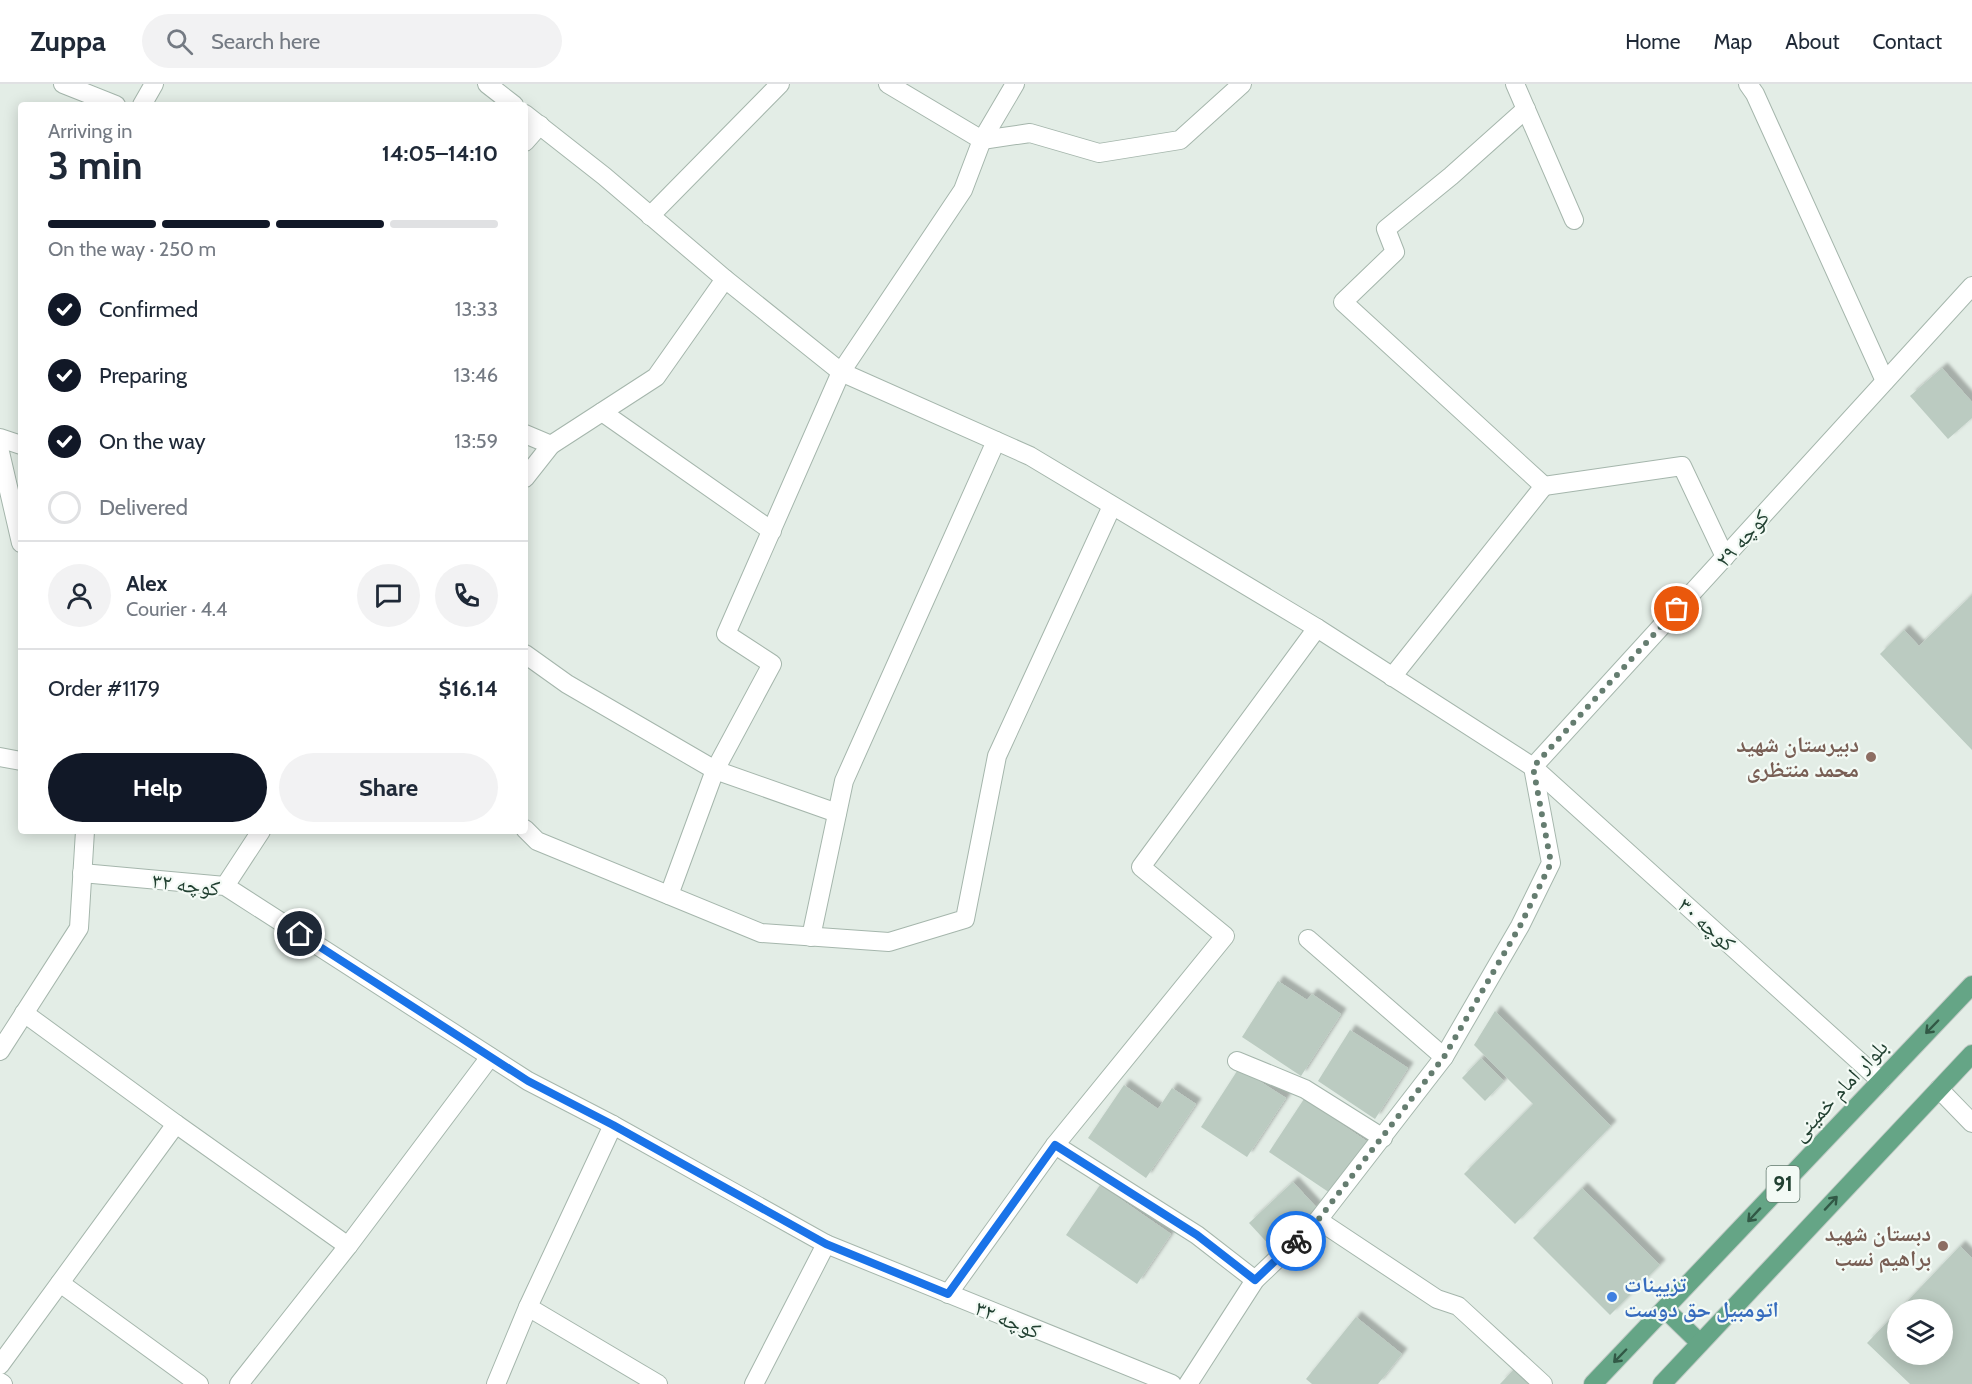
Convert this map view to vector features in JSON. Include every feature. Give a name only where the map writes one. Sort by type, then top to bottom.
[{"type":"main road","name":"بلوار امام خمینی","points":[[1593,1384],[1972,985]]},
{"type":"main road","name":"91","points":[[1662,1384],[1972,1054]]},
{"type":"main road","points":[[1665,1309],[1700,1343]]},
{"type":"street","points":[[63,84],[108,102]]},
{"type":"street","points":[[144,102],[154,84]]},
{"type":"street","points":[[487,84],[510,102]]},
{"type":"street","points":[[650,216],[780,84]]},
{"type":"street","points":[[888,84],[982,140],[1030,134],[1099,153],[1180,140],[1242,84]]},
{"type":"street","points":[[669,895],[715,770],[772,664],[726,634],[841,372],[963,190],[982,140],[1015,84]]},
{"type":"street","points":[[1515,84],[1574,220]]},
{"type":"street","points":[[1748,84],[1755,94],[1886,381]]},
{"type":"street","points":[[1526,109],[1386,230],[1395,252],[1342,302],[1544,486]]},
{"type":"street","name":"کوچه ۳۰","points":[[528,116],[841,372],[1030,456],[1317,628],[1533,767],[1881,1081]]},
{"type":"street","points":[[528,139],[540,125]]},
{"type":"street","points":[[528,474],[551,445],[656,377],[725,279]]},
{"type":"street","name":"کوچه ۲۹","points":[[1533,767],[1972,286]]},
{"type":"street","points":[[602,412],[772,531]]},
{"type":"street","points":[[528,435],[551,445]]},
{"type":"street","points":[[0,438],[18,444]]},
{"type":"street","points":[[811,937],[844,781],[996,441]]},
{"type":"street","points":[[0,452],[18,530]]},
{"type":"street","points":[[1392,677],[1544,486],[1682,466],[1725,556]]},
{"type":"street","points":[[528,833],[537,841],[761,933],[889,942],[965,919],[997,756],[1112,506]]},
{"type":"street","points":[[948,1294],[1055,1145],[1225,936],[1141,867],[1317,628]]},
{"type":"street","points":[[528,656],[567,684],[715,770],[837,813]]},
{"type":"street","points":[[0,757],[18,760]]},
{"type":"street","points":[[1188,1384],[1255,1280],[1318,1220],[1444,1057],[1520,926],[1551,863],[1533,767]]},
{"type":"street","points":[[0,1051],[79,928],[85,834]]},
{"type":"street","points":[[225,886],[259,834]]},
{"type":"street","name":"کوچه ۳۲","points":[[82,873],[225,886],[528,1081],[613,1125],[826,1244],[1172,1384]]},
{"type":"street","points":[[1308,939],[1444,1057]]},
{"type":"street","points":[[24,1013],[348,1246]]},
{"type":"street","points":[[239,1384],[348,1246],[490,1057]]},
{"type":"street","points":[[1237,1061],[1305,1089],[1383,1138]]},
{"type":"street","points":[[1939,1089],[1972,1123]]},
{"type":"street","points":[[0,1365],[176,1124]]},
{"type":"street","points":[[496,1384],[528,1307],[613,1125]]},
{"type":"street","points":[[1055,1145],[1197,1235],[1255,1280]]},
{"type":"street","points":[[1318,1220],[1437,1299],[1458,1306],[1543,1384]]},
{"type":"street","points":[[762,1382],[826,1244]]},
{"type":"street","points":[[60,1283],[199,1384]]},
{"type":"street","points":[[528,1307],[658,1384]]},
{"type":"building","points":[[1942,368],[1972,402],[1972,418],[1948,439],[1910,396]]},
{"type":"building","points":[[1972,595],[1972,750],[1880,654],[1904,630],[1919,646]]},
{"type":"building","points":[[1278,981],[1307,1000],[1312,994],[1341,1014],[1301,1076],[1242,1037]]},
{"type":"building","points":[[1495,1011],[1611,1126],[1515,1224],[1464,1174],[1533,1104],[1474,1045]]},
{"type":"building","points":[[1350,1030],[1408,1068],[1375,1119],[1318,1081]]},
{"type":"building","points":[[1481,1058],[1504,1081],[1485,1101],[1462,1078]]},
{"type":"building","points":[[1239,1068],[1286,1098],[1247,1157],[1201,1127]]},
{"type":"building","points":[[1124,1085],[1158,1109],[1172,1088],[1196,1104],[1146,1178],[1088,1138]]},
{"type":"building","points":[[1304,1099],[1368,1142],[1333,1195],[1269,1152]]},
{"type":"building","points":[[1293,1182],[1317,1208],[1273,1249],[1249,1223]]},
{"type":"building","points":[[1100,1185],[1171,1234],[1137,1284],[1066,1235]]},
{"type":"building","points":[[1582,1188],[1660,1265],[1610,1315],[1533,1238]]},
{"type":"building","points":[[1960,1246],[1972,1258],[1972,1384],[1910,1384],[1890,1365],[1953,1365],[1953,1299],[1909,1299]]},
{"type":"building","points":[[1356,1317],[1402,1354],[1378,1384],[1312,1384],[1306,1379]]},
{"type":"building","points":[[1887,1322],[1887,1362],[1867,1343]]},
{"type":"building","points":[[1516,1367],[1534,1384],[1500,1384]]},
{"type":"way so far","points":[[1296,1241],[1318,1220],[1444,1057],[1520,926],[1541,884],[1551,863],[1533,767],[1677,609]]},
{"type":"place","name":"دبیرستان شهید محمد منتظری","points":[[1871,757]]},
{"type":"place","name":"دبستان شهید براهیم نسب","points":[[1943,1246]]},
{"type":"place","name":"تزیینات اتومبیل حق دوست","points":[[1612,1297]]},
{"type":"route","points":[[300,934],[528,1081],[613,1125],[826,1244],[948,1294],[1055,1145],[1197,1235],[1255,1280],[1296,1241]]}]
